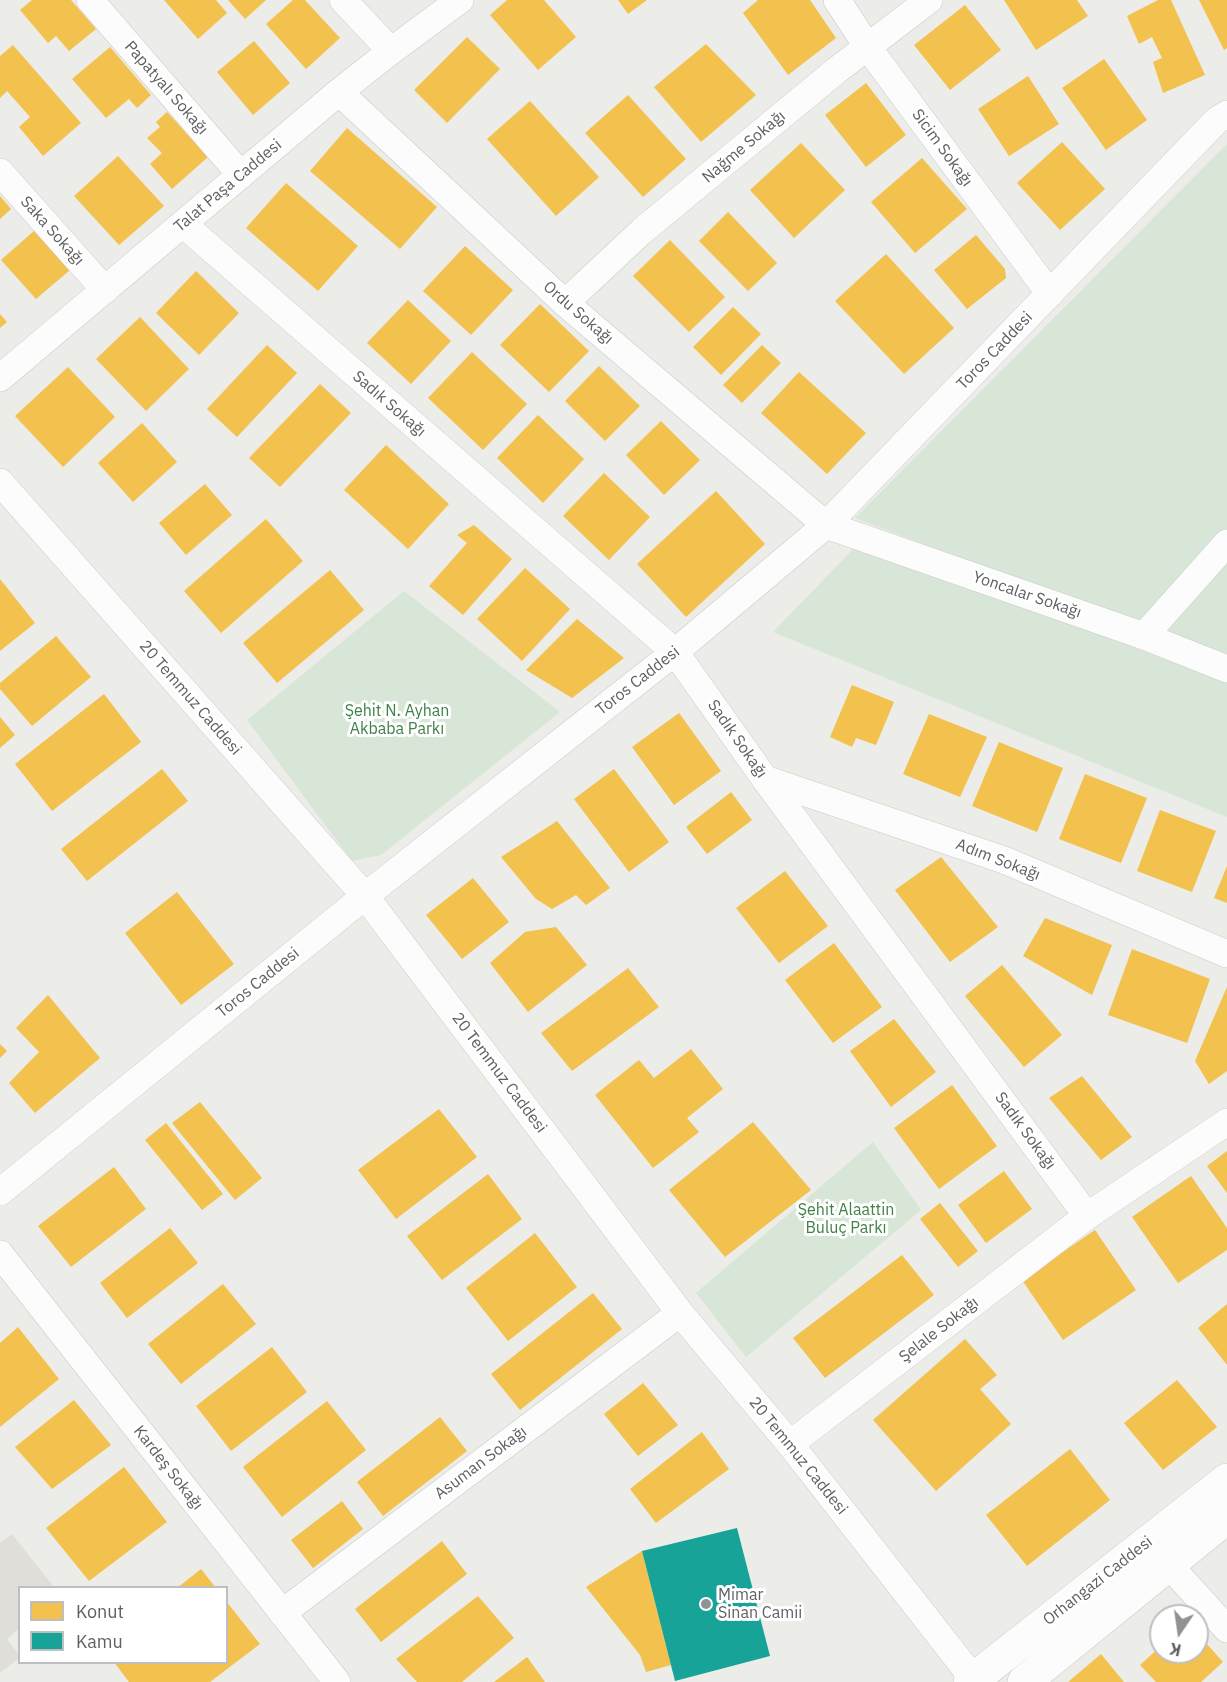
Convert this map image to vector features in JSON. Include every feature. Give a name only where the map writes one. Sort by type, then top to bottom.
[{"type":"main road","name":"Orhangazi Caddesi","points":[[973,1681],[1227,1480]]},
{"type":"main road","name":"Orhangazi Caddesi","points":[[1024,1682],[1227,1517]]},
{"type":"street","name":"Papatyalı Sokağı","points":[[90,0],[241,175]]},
{"type":"street","points":[[343,0],[391,51]]},
{"type":"street","name":"Talat Paşa Caddesi","points":[[0,378],[339,92],[460,0]]},
{"type":"street","name":"Sicim Sokağı","points":[[837,0],[867,46],[1050,294]]},
{"type":"street","name":"Nağme Sokağı","points":[[565,303],[642,231],[867,46],[929,0]]},
{"type":"street","name":"Ordu Sokağı","points":[[339,92],[565,303],[826,525]]},
{"type":"street","name":"Toros Caddesi","points":[[0,1192],[365,896],[675,652],[826,525],[1217,120],[1227,114]]},
{"type":"street","name":"Saka Sokağı","points":[[0,172],[105,290]]},
{"type":"street","name":"Sadık Sokağı","points":[[183,224],[675,652],[765,779],[1087,1216]]},
{"type":"street","name":"20 Temmuz Caddesi","points":[[0,482],[365,896],[680,1313],[790,1444],[973,1681]]},
{"type":"street","name":"Yoncalar Sokağı","points":[[826,525],[1144,636],[1227,669]]},
{"type":"street","points":[[1144,636],[1227,543]]},
{"type":"street","name":"Adım Sokağı","points":[[765,779],[1004,860],[1227,954]]},
{"type":"street","points":[[1087,1216],[1227,1122]]},
{"type":"street","name":"Şelale Sokağı","points":[[790,1444],[1087,1216]]},
{"type":"street","name":"Kardeş Sokağı","points":[[0,1254],[337,1682]]},
{"type":"street","name":"Asuman Sokağı","points":[[282,1613],[680,1313]]},
{"type":"street","points":[[1168,1564],[1227,1629]]},
{"type":"shaded area","points":[[12,1534],[53,1586],[18,1586],[18,1630],[7,1639],[18,1654],[18,1659],[0,1673],[0,1543]]},
{"type":"green space","points":[[1227,144],[1227,659],[855,518]]},
{"type":"green space","points":[[859,543],[1227,683],[1227,817],[773,632]]},
{"type":"green space","name":"Şehit N. Ayhan Akbaba Parkı","points":[[404,591],[560,712],[381,855],[352,861],[247,720]]},
{"type":"green space","name":"Şehit Alaattin Buluç Parkı","points":[[873,1142],[921,1210],[746,1357],[696,1293]]},
{"type":"building: Konut","points":[[32,0],[71,0],[96,29],[69,51],[56,36],[48,43],[20,10]]},
{"type":"building: Konut","points":[[164,0],[216,0],[227,13],[198,39]]},
{"type":"building: Konut","points":[[228,0],[266,0],[245,19]]},
{"type":"building: Konut","points":[[293,0],[305,0],[340,38],[306,69],[266,24]]},
{"type":"building: Konut","points":[[507,0],[544,0],[576,37],[538,70],[490,15]]},
{"type":"building: Konut","points":[[618,0],[647,0],[628,14]]},
{"type":"building: Konut","points":[[758,0],[810,0],[836,38],[788,75],[743,13]]},
{"type":"building: Konut","points":[[1004,0],[1077,0],[1088,16],[1036,50]]},
{"type":"building: Konut","points":[[1158,0],[1171,0],[1205,75],[1163,93],[1153,62],[1162,58],[1152,37],[1139,44],[1127,16]]},
{"type":"building: Konut","points":[[1199,0],[1227,0],[1227,48],[1224,50]]},
{"type":"building: Konut","points":[[965,5],[1001,50],[950,90],[914,45]]},
{"type":"building: Konut","points":[[467,37],[500,69],[447,123],[414,90]]},
{"type":"building: Konut","points":[[254,41],[290,83],[253,115],[217,72]]},
{"type":"building: Konut","points":[[706,44],[756,95],[701,142],[654,87]]},
{"type":"building: Konut","points":[[13,45],[81,123],[43,156],[19,127],[30,117],[7,91],[0,98],[0,56]]},
{"type":"building: Konut","points":[[110,47],[151,95],[137,108],[129,99],[106,118],[72,79]]},
{"type":"building: Konut","points":[[1104,59],[1147,120],[1106,150],[1062,88]]},
{"type":"building: Konut","points":[[1028,76],[1059,124],[1009,156],[978,109]]},
{"type":"building: Konut","points":[[866,83],[906,135],[866,167],[825,115]]},
{"type":"building: Konut","points":[[628,95],[686,159],[643,197],[585,133]]},
{"type":"building: Konut","points":[[530,101],[599,177],[556,216],[487,139]]},
{"type":"building: Konut","points":[[167,112],[208,157],[172,189],[150,164],[162,153],[147,138],[160,127],[156,122]]},
{"type":"building: Konut","points":[[347,128],[437,207],[400,249],[310,171]]},
{"type":"building: Konut","points":[[1062,142],[1105,189],[1060,230],[1017,183]]},
{"type":"building: Konut","points":[[801,143],[845,190],[794,238],[750,190]]},
{"type":"building: Konut","points":[[118,156],[164,206],[119,245],[74,196]]},
{"type":"building: Konut","points":[[922,158],[967,209],[915,253],[871,202]]},
{"type":"building: Konut","points":[[286,183],[358,246],[318,291],[246,228]]},
{"type":"building: Konut","points":[[0,196],[11,209],[0,219]]},
{"type":"building: Konut","points":[[728,212],[777,263],[748,291],[699,241]]},
{"type":"building: Konut","points":[[35,230],[70,270],[36,299],[1,260]]},
{"type":"building: Konut","points":[[976,235],[1005,269],[1006,278],[967,309],[934,270]]},
{"type":"building: Konut","points":[[670,240],[725,297],[689,332],[633,276]]},
{"type":"building: Konut","points":[[465,246],[513,290],[471,335],[423,291]]},
{"type":"building: Konut","points":[[886,254],[954,328],[904,374],[835,301]]},
{"type":"building: Konut","points":[[196,271],[239,313],[199,355],[156,313]]},
{"type":"building: Konut","points":[[408,300],[451,341],[411,384],[367,343]]},
{"type":"building: Konut","points":[[540,304],[589,351],[549,392],[500,345]]},
{"type":"building: Konut","points":[[733,307],[761,334],[721,375],[693,347]]},
{"type":"building: Konut","points":[[0,314],[7,322],[0,328]]},
{"type":"building: Konut","points":[[140,317],[189,369],[146,411],[96,359]]},
{"type":"building: Konut","points":[[267,345],[297,373],[237,437],[207,409]]},
{"type":"building: Konut","points":[[762,345],[781,363],[742,403],[723,385]]},
{"type":"building: Konut","points":[[472,352],[527,404],[483,450],[428,398]]},
{"type":"building: Konut","points":[[599,366],[640,406],[605,441],[565,401]]},
{"type":"building: Konut","points":[[68,367],[115,417],[63,467],[15,416]]},
{"type":"building: Konut","points":[[799,372],[866,433],[827,474],[761,413]]},
{"type":"building: Konut","points":[[320,384],[351,413],[280,487],[249,458]]},
{"type":"building: Konut","points":[[538,415],[584,459],[543,503],[497,458]]},
{"type":"building: Konut","points":[[661,421],[700,460],[664,495],[626,455]]},
{"type":"building: Konut","points":[[142,423],[177,462],[133,502],[98,463]]},
{"type":"building: Konut","points":[[386,445],[449,504],[408,549],[344,490]]},
{"type":"building: Konut","points":[[604,473],[650,517],[609,560],[563,516]]},
{"type":"building: Konut","points":[[205,484],[232,515],[186,555],[159,523]]},
{"type":"building: Konut","points":[[716,491],[765,544],[686,617],[637,564]]},
{"type":"building: Konut","points":[[266,519],[303,561],[221,633],[184,591]]},
{"type":"building: Konut","points":[[474,525],[512,559],[463,615],[429,586],[467,543],[457,535]]},
{"type":"building: Konut","points":[[525,568],[570,609],[522,661],[477,619]]},
{"type":"building: Konut","points":[[330,570],[364,610],[277,683],[243,643]]},
{"type":"building: Konut","points":[[0,579],[35,623],[0,651]]},
{"type":"building: Konut","points":[[577,619],[624,658],[572,698],[526,670]]},
{"type":"building: Konut","points":[[56,636],[91,677],[32,726],[0,689],[0,683]]},
{"type":"building: Konut","points":[[852,685],[894,702],[876,745],[856,738],[852,747],[830,737]]},
{"type":"building: Konut","points":[[104,694],[141,742],[52,811],[15,764]]},
{"type":"building: Konut","points":[[679,713],[721,771],[674,805],[632,747]]},
{"type":"building: Konut","points":[[929,714],[987,737],[960,797],[903,774]]},
{"type":"building: Konut","points":[[0,717],[15,735],[0,748]]},
{"type":"building: Konut","points":[[999,742],[1063,768],[1037,832],[972,806]]},
{"type":"building: Konut","points":[[162,769],[188,801],[87,881],[61,849]]},
{"type":"building: Konut","points":[[614,769],[669,842],[629,872],[574,799]]},
{"type":"building: Konut","points":[[1085,774],[1147,798],[1121,863],[1059,839]]},
{"type":"building: Konut","points":[[731,792],[752,820],[707,854],[686,827]]},
{"type":"building: Konut","points":[[1160,810],[1216,831],[1192,892],[1137,871]]},
{"type":"building: Konut","points":[[557,821],[610,888],[586,905],[576,895],[552,909],[536,899],[501,857]]},
{"type":"building: Konut","points":[[941,857],[998,927],[950,962],[895,890]]},
{"type":"building: Konut","points":[[1227,866],[1227,903],[1214,898]]},
{"type":"building: Konut","points":[[785,871],[828,926],[779,963],[736,908]]},
{"type":"building: Konut","points":[[473,878],[509,922],[462,959],[426,915]]},
{"type":"building: Konut","points":[[177,892],[234,964],[181,1005],[125,933]]},
{"type":"building: Konut","points":[[1045,918],[1112,945],[1092,995],[1023,956]]},
{"type":"building: Konut","points":[[556,927],[587,965],[528,1012],[490,963],[525,932]]},
{"type":"building: Konut","points":[[834,943],[882,1007],[833,1043],[785,980]]},
{"type":"building: Konut","points":[[1132,949],[1210,979],[1187,1043],[1108,1015]]},
{"type":"building: Konut","points":[[1002,965],[1062,1035],[1024,1067],[965,996]]},
{"type":"building: Konut","points":[[628,968],[659,1007],[572,1071],[541,1033]]},
{"type":"building: Konut","points":[[1227,987],[1227,1071],[1209,1084],[1195,1061]]},
{"type":"building: Konut","points":[[48,995],[100,1058],[35,1113],[9,1083],[39,1052],[16,1028]]},
{"type":"building: Konut","points":[[894,1019],[936,1072],[891,1107],[850,1051]]},
{"type":"building: Konut","points":[[0,1044],[7,1051],[0,1058]]},
{"type":"building: Konut","points":[[691,1049],[723,1089],[687,1118],[699,1132],[653,1168],[595,1095],[639,1060],[654,1078]]},
{"type":"building: Konut","points":[[1082,1076],[1132,1137],[1101,1160],[1049,1098]]},
{"type":"building: Konut","points":[[952,1085],[997,1146],[939,1189],[894,1128]]},
{"type":"building: Konut","points":[[200,1102],[262,1178],[235,1200],[172,1123]]},
{"type":"building: Konut","points":[[439,1109],[477,1157],[396,1219],[358,1170]]},
{"type":"building: Konut","points":[[753,1122],[811,1190],[725,1257],[669,1190]]},
{"type":"building: Konut","points":[[166,1123],[223,1194],[202,1210],[145,1140]]},
{"type":"building: Konut","points":[[1227,1151],[1227,1193],[1207,1166]]},
{"type":"building: Konut","points":[[114,1167],[146,1209],[71,1267],[38,1226]]},
{"type":"building: Konut","points":[[1004,1171],[1032,1209],[986,1243],[958,1205]]},
{"type":"building: Konut","points":[[488,1174],[522,1219],[442,1280],[407,1236]]},
{"type":"building: Konut","points":[[1191,1176],[1227,1228],[1227,1250],[1178,1283],[1132,1217]]},
{"type":"building: Konut","points":[[940,1203],[978,1251],[958,1267],[920,1219]]},
{"type":"building: Konut","points":[[170,1228],[198,1263],[127,1318],[100,1283]]},
{"type":"building: Konut","points":[[1095,1230],[1136,1290],[1063,1340],[1022,1280]]},
{"type":"building: Konut","points":[[535,1233],[577,1287],[508,1341],[466,1288]]},
{"type":"building: Konut","points":[[902,1255],[934,1295],[825,1378],[793,1338]]},
{"type":"building: Konut","points":[[223,1284],[256,1324],[181,1384],[148,1344]]},
{"type":"building: Konut","points":[[593,1293],[622,1329],[520,1410],[491,1374]]},
{"type":"building: Konut","points":[[1227,1304],[1227,1365],[1198,1328]]},
{"type":"building: Konut","points":[[18,1327],[59,1379],[0,1427],[0,1343]]},
{"type":"building: Konut","points":[[965,1339],[997,1375],[980,1389],[1011,1424],[936,1491],[873,1420]]},
{"type":"building: Konut","points":[[272,1347],[307,1392],[231,1451],[196,1406]]},
{"type":"building: Konut","points":[[1177,1380],[1217,1427],[1163,1470],[1124,1423]]},
{"type":"building: Konut","points":[[643,1383],[678,1425],[638,1456],[604,1414]]},
{"type":"building: Konut","points":[[74,1400],[111,1445],[52,1489],[15,1447]]},
{"type":"building: Konut","points":[[327,1401],[366,1450],[282,1517],[243,1467]]},
{"type":"building: Konut","points":[[440,1417],[467,1451],[383,1516],[357,1482]]},
{"type":"building: Konut","points":[[702,1432],[729,1469],[656,1523],[630,1489]]},
{"type":"building: Konut","points":[[1070,1449],[1110,1500],[1027,1566],[986,1515]]},
{"type":"building: Konut","points":[[124,1467],[167,1522],[89,1581],[46,1528]]},
{"type":"building: Konut","points":[[342,1501],[363,1529],[313,1568],[291,1540]]},
{"type":"building: Konut","points":[[442,1541],[467,1574],[381,1642],[355,1609]]},
{"type":"building: Konut","points":[[642,1551],[671,1665],[646,1672],[640,1655],[586,1587]]},
{"type":"building: Konut","points":[[201,1569],[214,1586],[180,1586]]},
{"type":"building: Konut","points":[[478,1596],[514,1638],[462,1682],[417,1682],[396,1659]]},
{"type":"building: Konut","points":[[228,1604],[260,1644],[210,1682],[129,1682],[116,1664],[228,1664]]},
{"type":"building: Konut","points":[[1209,1646],[1223,1662],[1201,1682],[1156,1682],[1140,1665],[1149,1657],[1149,1664],[1209,1664]]},
{"type":"building: Konut","points":[[1101,1654],[1124,1682],[1068,1682]]},
{"type":"building: Konut","points":[[527,1657],[545,1682],[494,1682]]},
{"type":"building: Kamu","name":"Mimar Sinan Camii","points":[[737,1528],[770,1656],[675,1681],[642,1551]]},
{"type":"place","name":"Mimar Sinan Camii","points":[[706,1604]]}]
